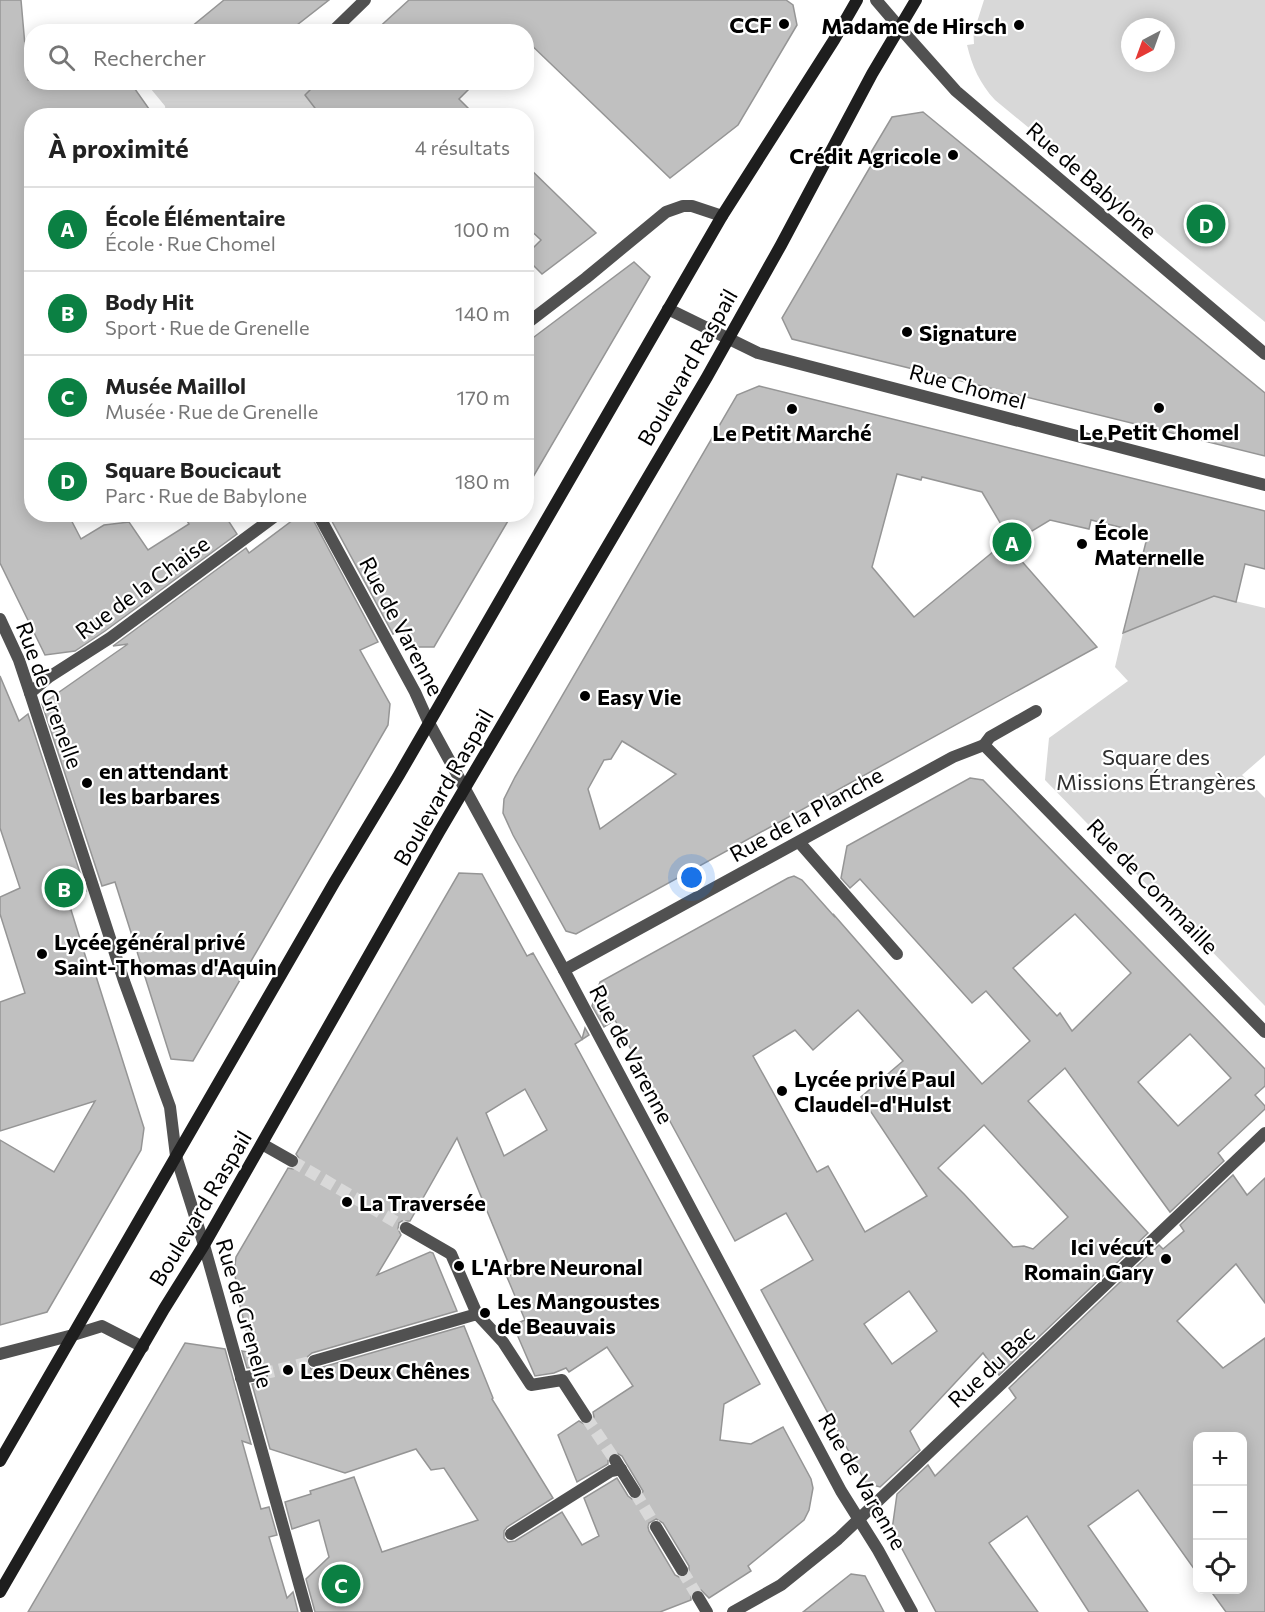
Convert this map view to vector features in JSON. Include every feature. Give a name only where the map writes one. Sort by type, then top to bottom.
[{"type":"main road","name":"Boulevard Raspail","points":[[0,1461],[722,216],[857,0]]},
{"type":"main road","name":"Boulevard Raspail","points":[[0,1592],[164,1309],[204,1245],[465,789],[695,398],[872,74],[916,0]]},
{"type":"street","points":[[340,24],[365,0]]},
{"type":"street","name":"Rue de Babylone","points":[[876,0],[956,91],[1265,354]]},
{"type":"street","points":[[534,318],[666,212],[683,206],[692,206],[722,216]]},
{"type":"street","name":"Rue Chomel","points":[[668,309],[758,353],[1265,485]]},
{"type":"street","name":"Rue de la Chaise","points":[[30,693],[49,677],[110,638],[267,522]]},
{"type":"street","name":"Rue de Varenne","points":[[322,522],[841,1491],[878,1550],[912,1612]]},
{"type":"street","name":"Rue de Grenelle","points":[[0,619],[19,660],[124,981],[170,1107],[176,1156],[204,1245],[306,1612]]},
{"type":"street","name":"Rue de la Planche","points":[[564,970],[953,757],[984,745],[990,737],[1036,711]]},
{"type":"street","name":"Rue de Commaille","points":[[984,745],[1265,1032]]},
{"type":"street","points":[[799,843],[897,954]]},
{"type":"street","name":"Rue du Bac","points":[[733,1612],[781,1585],[837,1539],[1265,1133]]},
{"type":"street","points":[[262,1144],[292,1161]]},
{"type":"street","points":[[405,1228],[450,1254],[477,1314],[503,1342],[531,1385],[562,1380],[586,1417]]},
{"type":"street","points":[[314,1361],[477,1314]]},
{"type":"street","points":[[0,1354],[102,1326],[143,1347]]},
{"type":"street","points":[[241,1378],[262,1374]]},
{"type":"street","points":[[511,1534],[618,1465],[635,1492]]},
{"type":"street","points":[[656,1527],[682,1570]]},
{"type":"street","points":[[698,1597],[707,1612]]},
{"type":"green space","points":[[984,0],[1265,0],[1265,322],[995,100],[985,88],[971,60],[967,45],[974,44],[973,24],[977,22]]},
{"type":"green space","points":[[152,90],[319,90],[321,108],[165,108]]},
{"type":"green space","name":"Square des Missions Étrangères","points":[[1214,596],[1265,608],[1265,755],[1242,775],[1265,798],[1265,1006],[1045,780],[1049,738],[1128,681],[1115,667],[1123,633]]},
{"type":"building","points":[[0,0],[21,0],[24,34],[24,90],[136,90],[148,108],[24,108],[24,522],[72,522],[81,539],[104,525],[129,522],[148,550],[189,524],[188,522],[229,522],[237,534],[75,651],[45,655],[0,563]]},
{"type":"building","points":[[224,0],[329,0],[298,24],[195,24]]},
{"type":"building","points":[[409,0],[786,0],[793,5],[797,25],[738,125],[670,178],[534,48],[534,24],[383,24]]},
{"type":"building","points":[[310,90],[468,90],[459,99],[468,108],[315,108],[305,95]]},
{"type":"building","points":[[923,112],[1265,393],[1265,456],[792,339],[782,318],[876,157],[870,154],[892,117]]},
{"type":"building","points":[[534,173],[596,233],[542,274],[534,266],[534,247],[541,240],[534,233]]},
{"type":"building","points":[[634,262],[650,277],[534,475],[534,337]]},
{"type":"building","points":[[759,386],[1265,511],[1265,569],[1245,564],[1236,602],[1214,596],[1123,633],[1148,534],[1091,520],[1089,529],[1050,520],[1012,543],[982,492],[922,477],[921,480],[897,474],[872,567],[914,617],[1005,542],[1097,647],[576,934],[566,931],[513,835],[503,813],[504,799],[737,395]],"holes":[[[622,741],[676,774],[600,829],[588,789],[604,760],[611,759]]]},
{"type":"building","points":[[290,522],[314,522],[378,642],[360,650],[390,704],[388,725],[193,1061],[171,1059],[115,882],[102,886],[42,704],[128,644],[113,646],[246,548],[249,553]]},
{"type":"building","points":[[332,522],[507,522],[434,647],[412,647],[402,630],[393,634]]},
{"type":"building","points":[[0,676],[19,721],[28,714],[86,891],[67,897],[90,971],[94,970],[144,1128],[141,1150],[47,1312],[0,1325],[0,1140],[54,1172],[95,1101],[0,1131],[0,1002],[25,993],[0,914],[0,897],[20,888],[0,828]]},
{"type":"building","points":[[970,778],[983,780],[1265,1069],[1265,1086],[1255,1095],[1265,1109],[1218,1153],[1224,1161],[1170,1212],[1065,1068],[1028,1101],[1148,1233],[999,1375],[983,1353],[910,1431],[920,1450],[880,1487],[866,1483],[761,1290],[813,1260],[786,1213],[735,1241],[615,1020],[604,1027],[592,1006],[600,982],[794,876],[802,880],[834,915],[982,1084],[1030,1041],[986,991],[972,1003],[860,879],[850,888],[841,878],[847,846]],"holes":[[[1075,914],[1131,973],[1072,1031],[1060,1013],[1057,1016],[1013,968]],[[858,1010],[903,1061],[861,1097],[927,1196],[865,1232],[828,1166],[817,1172],[753,1056],[795,1030],[813,1050]],[[1190,1034],[1231,1078],[1178,1126],[1138,1082]],[[984,1125],[1068,1217],[1033,1249],[1024,1246],[1013,1247],[938,1168]],[[909,1291],[937,1331],[892,1364],[864,1324]]]},
{"type":"building","points":[[459,873],[482,874],[527,956],[533,953],[582,1039],[585,1028],[589,1035],[575,1044],[760,1384],[724,1404],[720,1440],[751,1444],[783,1427],[811,1479],[813,1488],[809,1510],[804,1520],[748,1566],[751,1571],[709,1598],[701,1590],[694,1590],[691,1600],[660,1612],[315,1612],[306,1579],[329,1557],[319,1520],[292,1529],[285,1502],[311,1494],[310,1491],[354,1477],[382,1552],[478,1520],[444,1468],[431,1470],[416,1449],[345,1473],[270,1449],[252,1384],[267,1381],[270,1373],[269,1369],[264,1366],[247,1368],[242,1351],[252,1353],[234,1273],[236,1257],[288,1168],[293,1169],[299,1166],[300,1160],[296,1154]],"holes":[[[525,1089],[547,1130],[504,1156],[486,1113]],[[457,1138],[513,1274],[507,1277],[525,1320],[513,1325],[535,1376],[554,1373],[566,1368],[569,1372],[607,1347],[633,1386],[593,1412],[594,1417],[591,1424],[586,1425],[579,1421],[558,1435],[577,1482],[608,1464],[608,1456],[615,1452],[622,1456],[643,1491],[640,1499],[632,1499],[617,1478],[584,1498],[599,1536],[582,1545],[562,1512],[515,1541],[508,1542],[504,1538],[504,1531],[507,1527],[553,1498],[492,1399],[464,1326],[316,1369],[311,1369],[306,1364],[306,1358],[312,1353],[457,1311],[433,1253],[430,1252],[377,1275],[401,1235],[398,1229],[399,1223],[410,1221]],[[656,1519],[663,1523],[689,1566],[689,1573],[686,1577],[675,1575],[649,1531],[649,1523]]]},
{"type":"building","points":[[1233,1175],[1247,1195],[1265,1178],[1265,1303],[1236,1264],[1177,1321],[1223,1368],[1265,1338],[1265,1612],[1226,1612],[1213,1594],[1247,1594],[1247,1432],[1193,1432],[1193,1567],[1138,1490],[1088,1526],[1148,1612],[1089,1612],[1027,1516],[989,1543],[1038,1612],[936,1612],[892,1530],[897,1494],[928,1465],[935,1476],[1016,1398],[1009,1388],[1159,1245],[1163,1249],[1184,1231],[1180,1225]]},
{"type":"building","points":[[185,1343],[225,1349],[251,1444],[242,1441],[261,1509],[269,1507],[277,1535],[269,1537],[287,1598],[293,1592],[298,1612],[28,1612]]},
{"type":"building","points":[[851,1574],[865,1576],[884,1612],[803,1612]]},
{"type":"tunnel","points":[[292,1161],[406,1228]]},
{"type":"tunnel","points":[[262,1374],[314,1361]]},
{"type":"tunnel","points":[[586,1417],[615,1460]]},
{"type":"tunnel","points":[[635,1492],[656,1527]]},
{"type":"tunnel","points":[[682,1570],[698,1597]]},
{"type":"place","name":"CCF","points":[[784,24]]},
{"type":"place","name":"Madame de Hirsch","points":[[1019,25]]},
{"type":"place","name":"Crédit Agricole","points":[[953,155]]},
{"type":"place","name":"Square Boucicaut","points":[[1206,224]]},
{"type":"place","name":"Signature","points":[[907,332]]},
{"type":"place","name":"Le Petit Chomel","points":[[1159,408]]},
{"type":"place","name":"Le Petit Marché","points":[[792,409]]},
{"type":"place","name":"École Élémentaire","points":[[1012,542]]},
{"type":"place","name":"École Maternelle","points":[[1082,544]]},
{"type":"place","name":"Easy Vie","points":[[585,696]]},
{"type":"place","name":"en attendant les barbares","points":[[87,783]]},
{"type":"place","name":"Body Hit","points":[[64,888]]},
{"type":"place","name":"Lycée général privé Saint-Thomas d'Aquin","points":[[42,954]]},
{"type":"place","name":"Lycée privé Paul Claudel-d'Hulst","points":[[782,1091]]},
{"type":"place","name":"La Traversée","points":[[347,1202]]},
{"type":"place","name":"Ici vécut Romain Gary","points":[[1166,1259]]},
{"type":"place","name":"L'Arbre Neuronal","points":[[459,1266]]},
{"type":"place","name":"Les Mangoustes de Beauvais","points":[[485,1313]]},
{"type":"place","name":"Les Deux Chênes","points":[[288,1370]]},
{"type":"place","name":"Musée Maillol","points":[[341,1584]]}]
